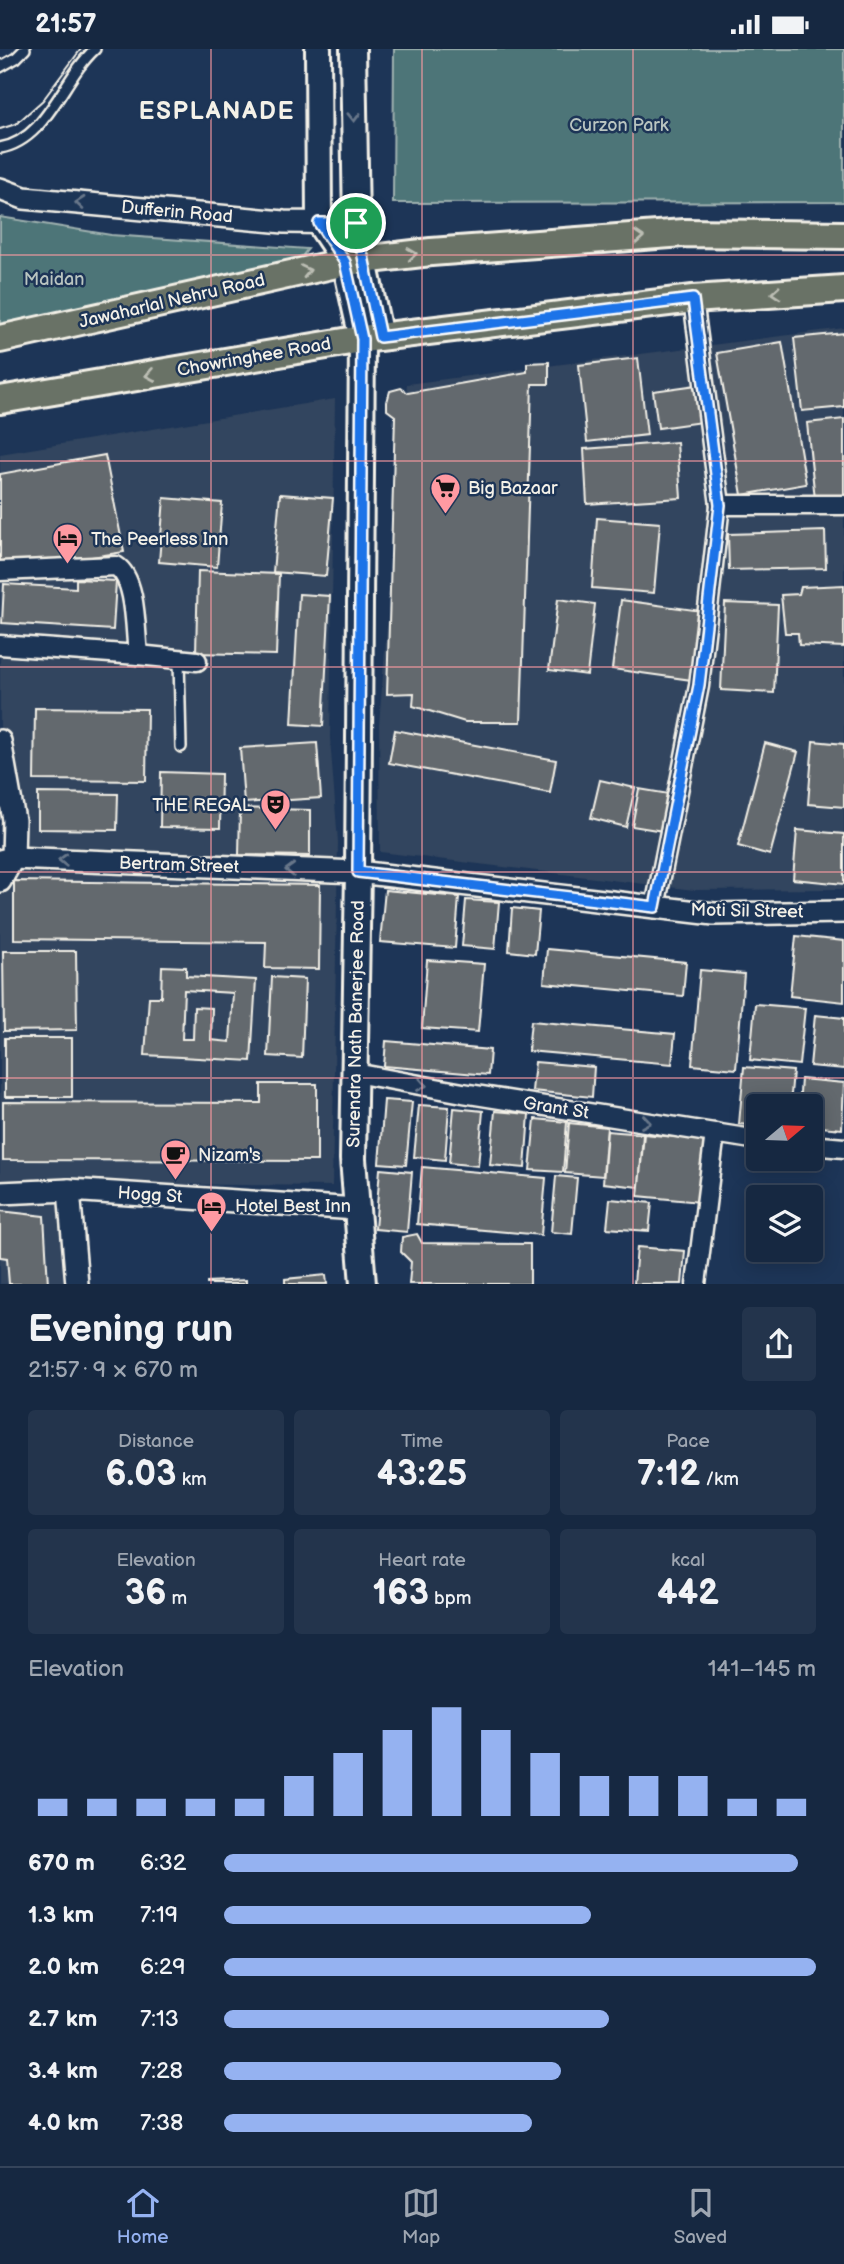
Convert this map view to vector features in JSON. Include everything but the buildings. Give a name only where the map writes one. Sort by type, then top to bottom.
[{"type":"main road","points":[[318,49],[319,223],[355,261],[431,252],[684,233],[844,235]]},
{"type":"main road","name":"Surendra Nath Banerjee Road","points":[[353,49],[355,261],[371,338],[353,1159],[363,1284]]},
{"type":"main road","name":"Jawaharlal Nehru Road","points":[[0,339],[355,261]]},
{"type":"main road","name":"Chowringhee Road","points":[[0,400],[371,338],[693,299],[844,289]]},
{"type":"street","name":"Dufferin Road","points":[[0,189],[24,198],[284,222],[356,223]]},
{"type":"street","points":[[655,907],[699,685],[720,505],[693,299]]},
{"type":"street","points":[[720,505],[844,505]]},
{"type":"street","points":[[0,571],[116,566],[122,570],[130,587],[138,655]]},
{"type":"street","points":[[0,645],[197,661]]},
{"type":"street","points":[[0,741],[14,820],[0,881]]},
{"type":"street","name":"Bertram Street","points":[[7,859],[358,872]]},
{"type":"street","name":"Moti Sil Street","points":[[358,872],[714,914],[844,912]]},
{"type":"street","name":"Grant St","points":[[355,1073],[746,1138]]},
{"type":"street","points":[[696,1284],[715,1133]]},
{"type":"street","points":[[823,1146],[844,1148]]},
{"type":"street","points":[[69,1190],[77,1284]]},
{"type":"street","name":"Hogg St","points":[[0,1193],[69,1190],[357,1209]]},
{"type":"lane","points":[[0,67],[25,49]]},
{"type":"lane","points":[[0,148],[17,144],[28,137],[42,122],[83,60],[95,49]]},
{"type":"lane","points":[[179,659],[181,747]]},
{"type":"shaded area","points":[[844,328],[844,889],[694,890],[380,852],[379,724],[407,384]]},
{"type":"shaded area","points":[[335,399],[330,738],[338,842],[332,1186],[70,1183],[78,1284],[0,1284],[0,454]]},
{"type":"green space","name":"Curzon Park","points":[[394,49],[844,49],[844,202],[393,203]]},
{"type":"green space","name":"Maidan","points":[[0,217],[111,235],[308,249],[275,289],[0,343]]},
{"type":"tram line","points":[[0,129],[16,124],[43,100],[81,49]]},
{"type":"place","name":"Big Bazaar","points":[[445,515]]},
{"type":"place","name":"The Peerless Inn","points":[[68,566]]},
{"type":"place","name":"THE REGAL","points":[[275,832]]},
{"type":"place","name":"Nizam's","points":[[175,1182]]},
{"type":"place","name":"Hotel Best Inn","points":[[212,1233]]},
{"type":"district","name":"ESPLANADE","points":[[217,111]]},
{"type":"route","points":[[319,223],[356,223],[380,337],[693,299],[720,505],[699,685],[655,907],[358,872],[362,339],[345,262],[319,223]]}]
